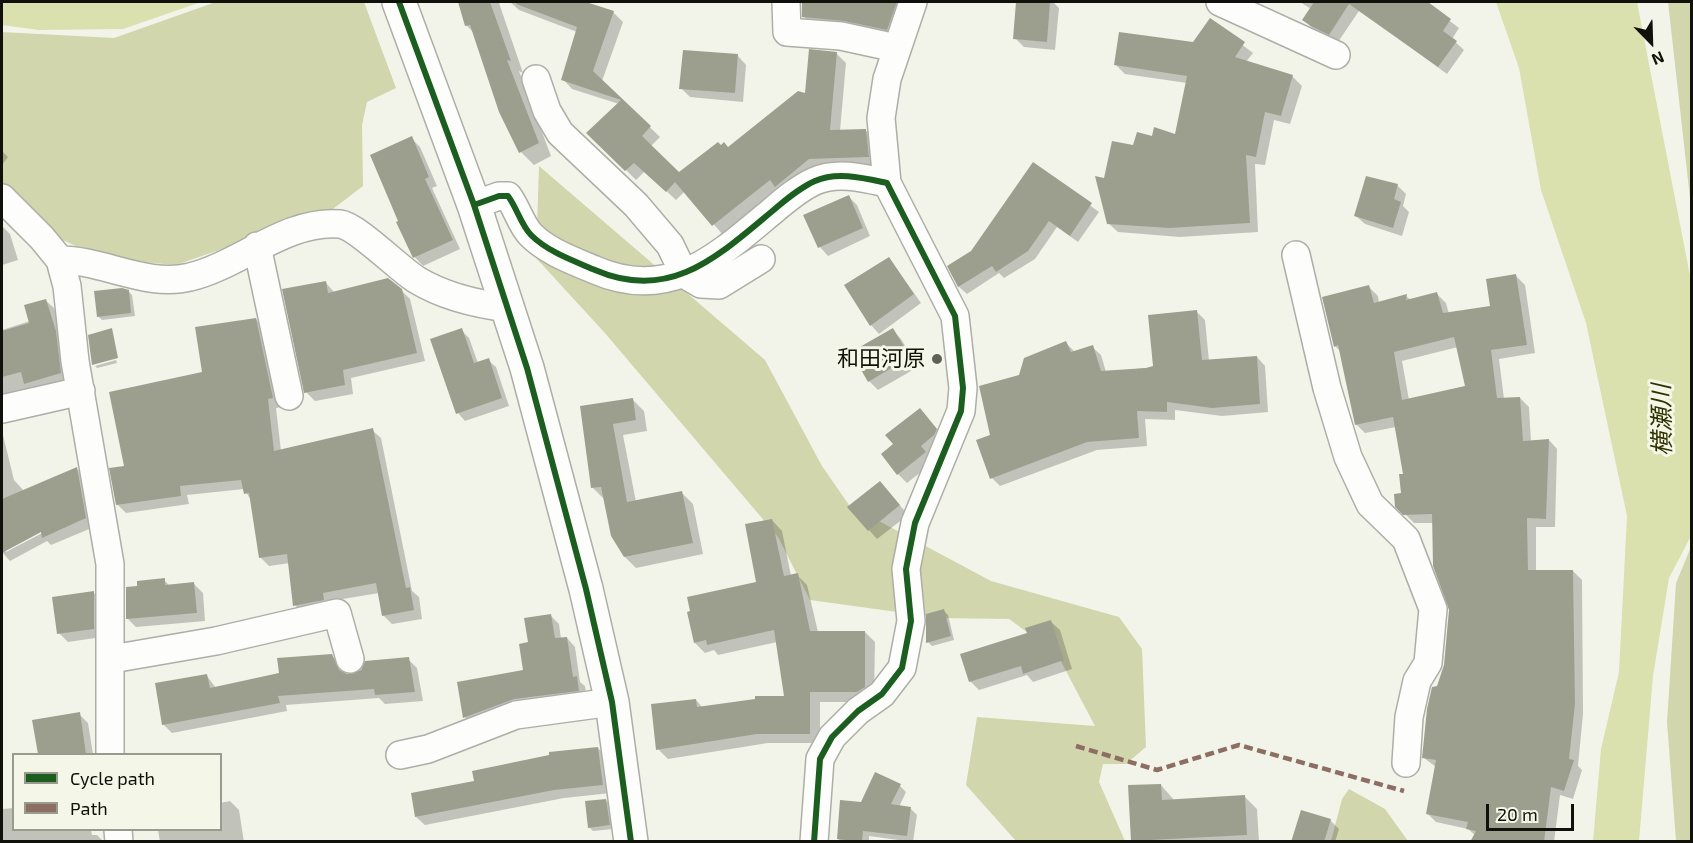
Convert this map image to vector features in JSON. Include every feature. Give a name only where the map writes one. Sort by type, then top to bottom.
[{"type":"street","points":[[399,2],[474,205],[528,368],[612,702],[630,842]]},
{"type":"street","points":[[786,2],[787,32],[842,36],[896,48]]},
{"type":"street","points":[[814,842],[820,759],[832,737],[858,711],[882,694],[902,668],[911,621],[906,569],[915,523],[961,411],[963,388],[955,316],[887,183],[881,118],[887,79],[913,2]]},
{"type":"street","points":[[1220,2],[1336,55]]},
{"type":"street","points":[[536,79],[547,111],[560,133],[636,206],[670,246],[684,274],[701,284],[719,285],[761,259]]},
{"type":"street","points":[[474,205],[499,196],[508,196],[518,208],[529,233],[544,246],[615,279],[657,281],[684,274],[729,247],[783,202],[815,181],[848,176],[887,183]]},
{"type":"street","points":[[2,198],[42,238],[60,260],[67,286],[81,392],[110,564],[112,659],[108,732],[110,753]]},
{"type":"street","points":[[60,260],[75,260],[140,276],[190,278],[257,246],[313,226],[342,224],[417,279],[444,294],[481,305],[508,308]]},
{"type":"street","points":[[257,246],[289,396]]},
{"type":"street","points":[[1296,255],[1327,388],[1348,457],[1370,504],[1406,539],[1433,609],[1428,663],[1418,681],[1409,717],[1406,764]]},
{"type":"street","points":[[2,409],[81,392]]},
{"type":"street","points":[[112,659],[195,645],[337,613],[350,659]]},
{"type":"street","points":[[400,755],[428,748],[516,715],[612,702]]},
{"type":"shaded area","points":[[216,2],[364,2],[396,88],[367,102],[362,125],[363,186],[329,212],[176,265],[106,259],[51,235],[2,187],[2,32],[114,38]]},
{"type":"shaded area","points":[[1668,2],[1691,2],[1691,207]]},
{"type":"shaded area","points":[[539,166],[765,360],[822,466],[849,505],[991,581],[1119,617],[1142,649],[1146,747],[1126,764],[1103,764],[1099,782],[1125,841],[1016,841],[966,785],[977,717],[1095,726],[1057,654],[1009,619],[941,618],[810,600],[778,537],[604,332],[536,258]]},
{"type":"shaded area","points":[[1691,547],[1691,841],[1676,841],[1667,722],[1676,583]]},
{"type":"shaded area","points":[[1349,789],[1385,809],[1408,841],[1331,841],[1342,799]]},
{"type":"water","points":[[2,2],[201,2],[123,29],[39,30],[2,25]]},
{"type":"water","name":"横瀬川","points":[[1496,2],[1637,2],[1692,286],[1691,536],[1669,578],[1653,676],[1639,841],[1593,841],[1601,749],[1619,672],[1627,516],[1586,323],[1541,190],[1519,68]]},
{"type":"building","points":[[458,2],[490,2],[511,61],[507,60],[539,143],[519,153],[499,112],[470,25],[465,26]]},
{"type":"building","points":[[517,2],[586,2],[614,11],[593,71],[651,126],[642,136],[679,172],[718,142],[721,145],[724,142],[728,147],[798,91],[805,93],[809,49],[837,52],[830,130],[866,129],[869,157],[809,159],[775,187],[770,180],[712,226],[675,182],[666,192],[634,163],[625,171],[586,133],[621,100],[561,80],[577,27],[516,4]]},
{"type":"building","points":[[802,2],[897,2],[887,30],[844,21],[802,17]]},
{"type":"building","points":[[1016,2],[1050,2],[1047,42],[1013,39]]},
{"type":"building","points":[[1314,2],[1428,2],[1451,19],[1443,31],[1457,41],[1438,67],[1349,4],[1329,35],[1311,26],[1302,20]]},
{"type":"building","points":[[1210,18],[1245,42],[1235,57],[1293,75],[1281,116],[1265,112],[1256,157],[1246,155],[1250,223],[1169,228],[1107,224],[1095,176],[1104,178],[1112,141],[1133,145],[1137,132],[1152,136],[1154,127],[1175,134],[1187,76],[1114,65],[1119,32],[1193,42]]},
{"type":"building","points":[[683,50],[738,54],[735,93],[679,89]]},
{"type":"building","points":[[412,136],[429,177],[425,179],[453,240],[413,258],[396,222],[398,221],[370,155]]},
{"type":"building","points":[[1033,162],[1092,203],[1070,236],[1049,221],[1028,251],[996,272],[992,266],[958,287],[947,266],[971,251]]},
{"type":"building","points":[[1366,176],[1398,184],[1394,199],[1401,202],[1393,228],[1354,216]]},
{"type":"building","points":[[849,195],[863,228],[818,248],[803,215]]},
{"type":"building","points":[[889,257],[914,294],[870,326],[844,285]]},
{"type":"building","points":[[1516,274],[1527,345],[1491,350],[1497,398],[1520,397],[1523,441],[1549,439],[1546,519],[1527,518],[1528,570],[1573,570],[1575,704],[1569,759],[1574,760],[1564,791],[1551,787],[1544,842],[1470,842],[1476,831],[1466,829],[1468,822],[1426,814],[1436,760],[1422,758],[1427,709],[1432,687],[1437,686],[1444,665],[1449,610],[1433,566],[1432,514],[1403,515],[1395,507],[1394,494],[1401,493],[1399,474],[1403,474],[1393,417],[1355,425],[1338,345],[1334,347],[1322,297],[1369,285],[1374,303],[1407,294],[1406,300],[1437,292],[1443,313],[1490,306],[1486,279]],"holes":[[[1454,337],[1465,386],[1402,400],[1394,352]]]},
{"type":"building","points":[[388,278],[402,289],[417,353],[343,370],[345,385],[304,393],[282,289],[326,281],[328,293]]},
{"type":"building","points":[[122,288],[129,290],[131,313],[97,317],[94,291]]},
{"type":"building","points":[[46,299],[56,331],[61,373],[24,384],[21,372],[2,377],[2,331],[29,323],[24,305]]},
{"type":"building","points":[[1197,310],[1202,360],[1257,356],[1260,404],[1212,408],[1167,402],[1167,412],[1137,411],[1139,438],[1087,442],[990,479],[976,440],[990,435],[979,386],[1019,375],[1024,358],[1066,341],[1071,352],[1093,345],[1101,371],[1153,366],[1148,315]]},
{"type":"building","points":[[256,318],[273,398],[268,399],[274,451],[373,428],[406,588],[410,587],[414,610],[382,616],[376,583],[323,593],[324,600],[293,606],[287,554],[259,558],[249,493],[244,494],[241,480],[180,486],[181,496],[116,505],[109,468],[124,466],[109,392],[202,372],[195,327]]},
{"type":"building","points":[[112,328],[118,358],[92,365],[88,335]]},
{"type":"building","points":[[462,328],[474,363],[489,358],[502,398],[456,414],[430,339]]},
{"type":"building","points":[[893,328],[910,357],[868,382],[851,352]]},
{"type":"building","points":[[633,398],[636,420],[613,424],[627,502],[682,491],[693,543],[624,557],[611,536],[601,487],[591,488],[580,406]]},
{"type":"building","points":[[920,408],[937,429],[934,435],[921,446],[926,452],[897,475],[881,454],[893,444],[885,435]]},
{"type":"building","points":[[77,467],[86,518],[42,538],[41,532],[2,553],[2,499]]},
{"type":"building","points":[[880,481],[900,505],[868,531],[847,507]]},
{"type":"building","points":[[772,519],[784,576],[798,573],[810,631],[865,631],[865,687],[857,692],[810,692],[810,734],[757,734],[656,750],[651,704],[696,699],[697,707],[755,699],[755,696],[784,696],[774,630],[707,645],[706,640],[694,643],[687,612],[690,611],[687,597],[756,582],[745,524]]},
{"type":"building","points":[[165,578],[165,585],[194,582],[197,613],[126,619],[126,587],[137,586],[137,581]]},
{"type":"building","points":[[94,591],[94,629],[57,634],[52,597]]},
{"type":"building","points":[[944,609],[951,636],[926,643],[926,614]]},
{"type":"building","points":[[551,614],[555,638],[567,637],[573,677],[577,676],[579,691],[514,699],[463,718],[457,682],[523,670],[519,644],[528,642],[524,618]]},
{"type":"building","points":[[1051,620],[1064,660],[1023,674],[1021,666],[969,682],[960,654],[1027,633],[1025,628]]},
{"type":"building","points":[[332,654],[339,670],[347,674],[361,670],[365,661],[409,657],[415,692],[375,695],[374,689],[278,696],[280,703],[162,725],[155,683],[207,674],[210,688],[279,673],[277,658]]},
{"type":"building","points":[[80,712],[86,753],[38,753],[32,720]]},
{"type":"building","points":[[598,747],[603,785],[554,790],[415,817],[411,793],[474,781],[472,771],[549,755],[549,752]]},
{"type":"building","points":[[875,772],[901,784],[891,804],[911,807],[907,836],[863,831],[862,842],[837,839],[840,800],[861,802]]},
{"type":"building","points":[[1161,784],[1162,800],[1245,795],[1247,835],[1131,841],[1128,785]]},
{"type":"building","points":[[606,799],[610,825],[588,828],[585,801]]},
{"type":"building","points":[[1301,810],[1331,819],[1324,842],[1291,842]]},
{"type":"marked path","points":[[1076,746],[1157,770],[1239,745],[1404,791]]},
{"type":"cycle path","points":[[399,2],[474,205],[527,368],[586,589],[612,702],[631,842]]},
{"type":"cycle path","points":[[474,205],[499,196],[508,196],[528,231],[545,246],[595,270],[622,279],[646,281],[669,278],[710,259],[803,187],[815,181],[841,176],[887,183],[955,316],[963,388],[961,411],[915,523],[906,569],[911,621],[902,668],[882,694],[858,711],[832,737],[820,759],[814,842]]},
{"type":"place","name":"和田河原","points":[[937,359]]}]
